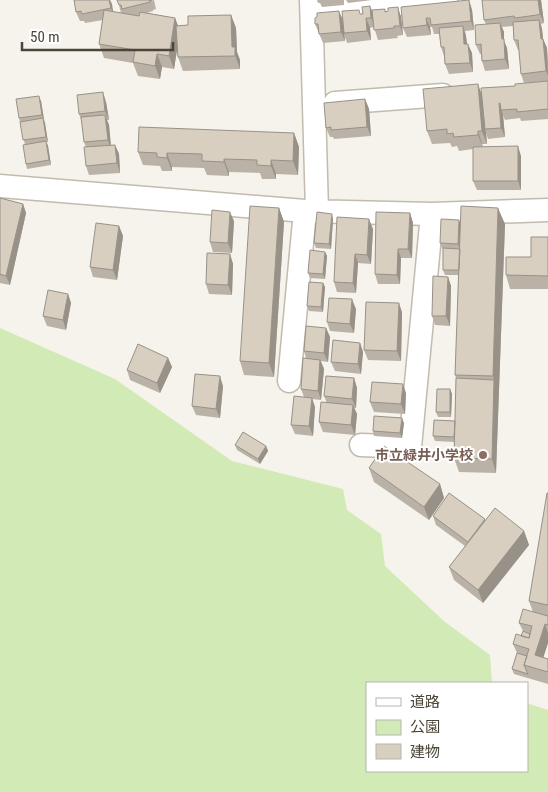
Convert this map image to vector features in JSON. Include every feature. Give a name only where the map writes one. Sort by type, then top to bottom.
[{"type":"street","points":[[289,381],[311,211],[314,105],[311,6],[446,0]]},
{"type":"street","points":[[314,105],[443,95]]},
{"type":"street","points":[[0,186],[311,211],[432,214],[548,210]]},
{"type":"street","points":[[361,445],[410,447],[432,214]]},
{"type":"green space","points":[[0,328],[115,379],[232,461],[343,489],[347,510],[381,534],[385,566],[445,622],[490,655],[492,682],[366,682],[366,772],[528,772],[528,703],[548,710],[548,792],[0,792]]},
{"type":"building","points":[[74,0],[109,0],[111,8],[82,14],[81,11],[76,12]]},
{"type":"building","points":[[117,0],[152,0],[122,9]]},
{"type":"building","points":[[469,0],[471,21],[431,25],[430,18],[426,18],[427,25],[403,28],[401,7]]},
{"type":"building","points":[[482,0],[538,0],[540,14],[484,20]]},
{"type":"building","points":[[370,6],[371,18],[366,18],[367,31],[344,33],[342,11],[359,10],[360,14],[363,14],[362,7]]},
{"type":"building","points":[[398,7],[400,26],[374,30],[372,10],[385,9],[385,12],[388,11],[388,8]]},
{"type":"building","points":[[104,10],[139,16],[140,12],[175,18],[169,56],[157,54],[155,66],[133,62],[135,50],[99,44]]},
{"type":"building","points":[[339,11],[341,32],[319,34],[318,24],[315,24],[317,13]]},
{"type":"building","points":[[231,15],[232,47],[235,47],[235,56],[178,57],[176,26],[188,25],[188,16]]},
{"type":"building","points":[[539,20],[546,71],[521,74],[518,40],[514,40],[513,22]]},
{"type":"building","points":[[500,23],[502,39],[504,39],[505,59],[482,61],[481,44],[476,45],[475,25]]},
{"type":"building","points":[[463,26],[464,44],[468,44],[470,63],[445,64],[444,47],[441,47],[439,28]]},
{"type":"building","points":[[548,81],[548,109],[517,112],[517,109],[501,110],[499,103],[501,128],[485,129],[481,88],[515,86],[515,84]]},
{"type":"building","points":[[478,84],[482,131],[478,131],[478,135],[454,137],[453,133],[447,134],[447,129],[427,131],[423,89]]},
{"type":"building","points":[[103,92],[105,111],[79,114],[77,95]]},
{"type":"building","points":[[39,96],[42,115],[19,118],[16,99]]},
{"type":"building","points":[[365,99],[367,127],[331,130],[331,127],[326,128],[324,103]]},
{"type":"building","points":[[105,115],[108,140],[84,142],[81,117]]},
{"type":"building","points":[[43,118],[46,137],[23,140],[20,122]]},
{"type":"building","points":[[139,127],[294,133],[293,161],[271,160],[271,166],[257,165],[257,160],[224,159],[224,162],[202,161],[202,154],[167,153],[167,158],[157,157],[157,153],[138,152]]},
{"type":"building","points":[[46,141],[49,160],[26,164],[23,145]]},
{"type":"building","points":[[115,145],[117,163],[86,166],[84,147]]},
{"type":"building","points":[[518,146],[518,181],[473,181],[473,147]]},
{"type":"building","points":[[0,198],[23,204],[6,276],[0,274]]},
{"type":"building","points":[[250,206],[279,208],[269,363],[240,361]]},
{"type":"building","points":[[461,206],[498,208],[493,376],[455,375]]},
{"type":"building","points":[[212,210],[230,212],[228,243],[210,242]]},
{"type":"building","points":[[317,212],[332,214],[329,244],[314,243]]},
{"type":"building","points":[[376,212],[410,213],[408,249],[398,249],[397,275],[375,274]]},
{"type":"building","points":[[337,217],[369,219],[367,255],[355,254],[353,283],[334,282]]},
{"type":"building","points":[[441,219],[459,220],[458,244],[440,243]]},
{"type":"building","points":[[96,223],[119,226],[113,270],[90,267]]},
{"type":"building","points":[[531,237],[548,237],[548,276],[506,275],[506,257],[531,257]]},
{"type":"building","points":[[443,248],[460,249],[459,270],[443,270]]},
{"type":"building","points":[[310,250],[325,252],[323,274],[308,273]]},
{"type":"building","points":[[207,253],[230,254],[228,285],[206,284]]},
{"type":"building","points":[[433,276],[448,277],[446,316],[432,316]]},
{"type":"building","points":[[309,282],[323,283],[321,307],[307,306]]},
{"type":"building","points":[[48,290],[68,294],[63,320],[43,316]]},
{"type":"building","points":[[329,298],[352,299],[350,324],[327,322]]},
{"type":"building","points":[[366,302],[399,303],[397,351],[364,350]]},
{"type":"building","points":[[306,326],[326,328],[324,353],[304,351]]},
{"type":"building","points":[[333,340],[360,343],[358,364],[331,362]]},
{"type":"building","points":[[138,344],[168,358],[157,383],[127,370]]},
{"type":"building","points":[[303,358],[320,360],[318,391],[301,389]]},
{"type":"building","points":[[195,374],[220,376],[216,409],[192,406]]},
{"type":"building","points":[[326,376],[354,378],[352,399],[324,396]]},
{"type":"building","points":[[456,378],[494,380],[492,459],[454,458]]},
{"type":"building","points":[[372,382],[403,384],[401,404],[370,402]]},
{"type":"building","points":[[437,389],[450,389],[450,412],[436,412]]},
{"type":"building","points":[[294,396],[312,398],[309,426],[291,425]]},
{"type":"building","points":[[321,402],[353,405],[351,425],[319,422]]},
{"type":"building","points":[[374,416],[402,418],[400,433],[373,431]]},
{"type":"building","points":[[434,420],[455,421],[454,437],[433,436]]},
{"type":"building","points":[[243,432],[266,446],[258,459],[235,445]]},
{"type":"building","points":[[384,446],[440,484],[424,507],[369,468]]},
{"type":"building","points":[[449,493],[485,519],[468,542],[433,516]]},
{"type":"building","points":[[548,493],[548,605],[529,601]]},
{"type":"building","points":[[495,508],[524,531],[478,590],[449,567]]},
{"type":"building","points":[[523,609],[548,616],[548,625],[545,624],[535,655],[548,659],[548,672],[524,665],[529,649],[513,644],[516,634],[529,638],[532,626],[519,623]]},
{"type":"building","points":[[523,631],[530,634],[529,638],[521,636]]},
{"type":"building","points":[[517,653],[527,656],[524,665],[528,674],[512,669]]},
{"type":"place","name":"市立緑井小学校","points":[[483,455]]}]
